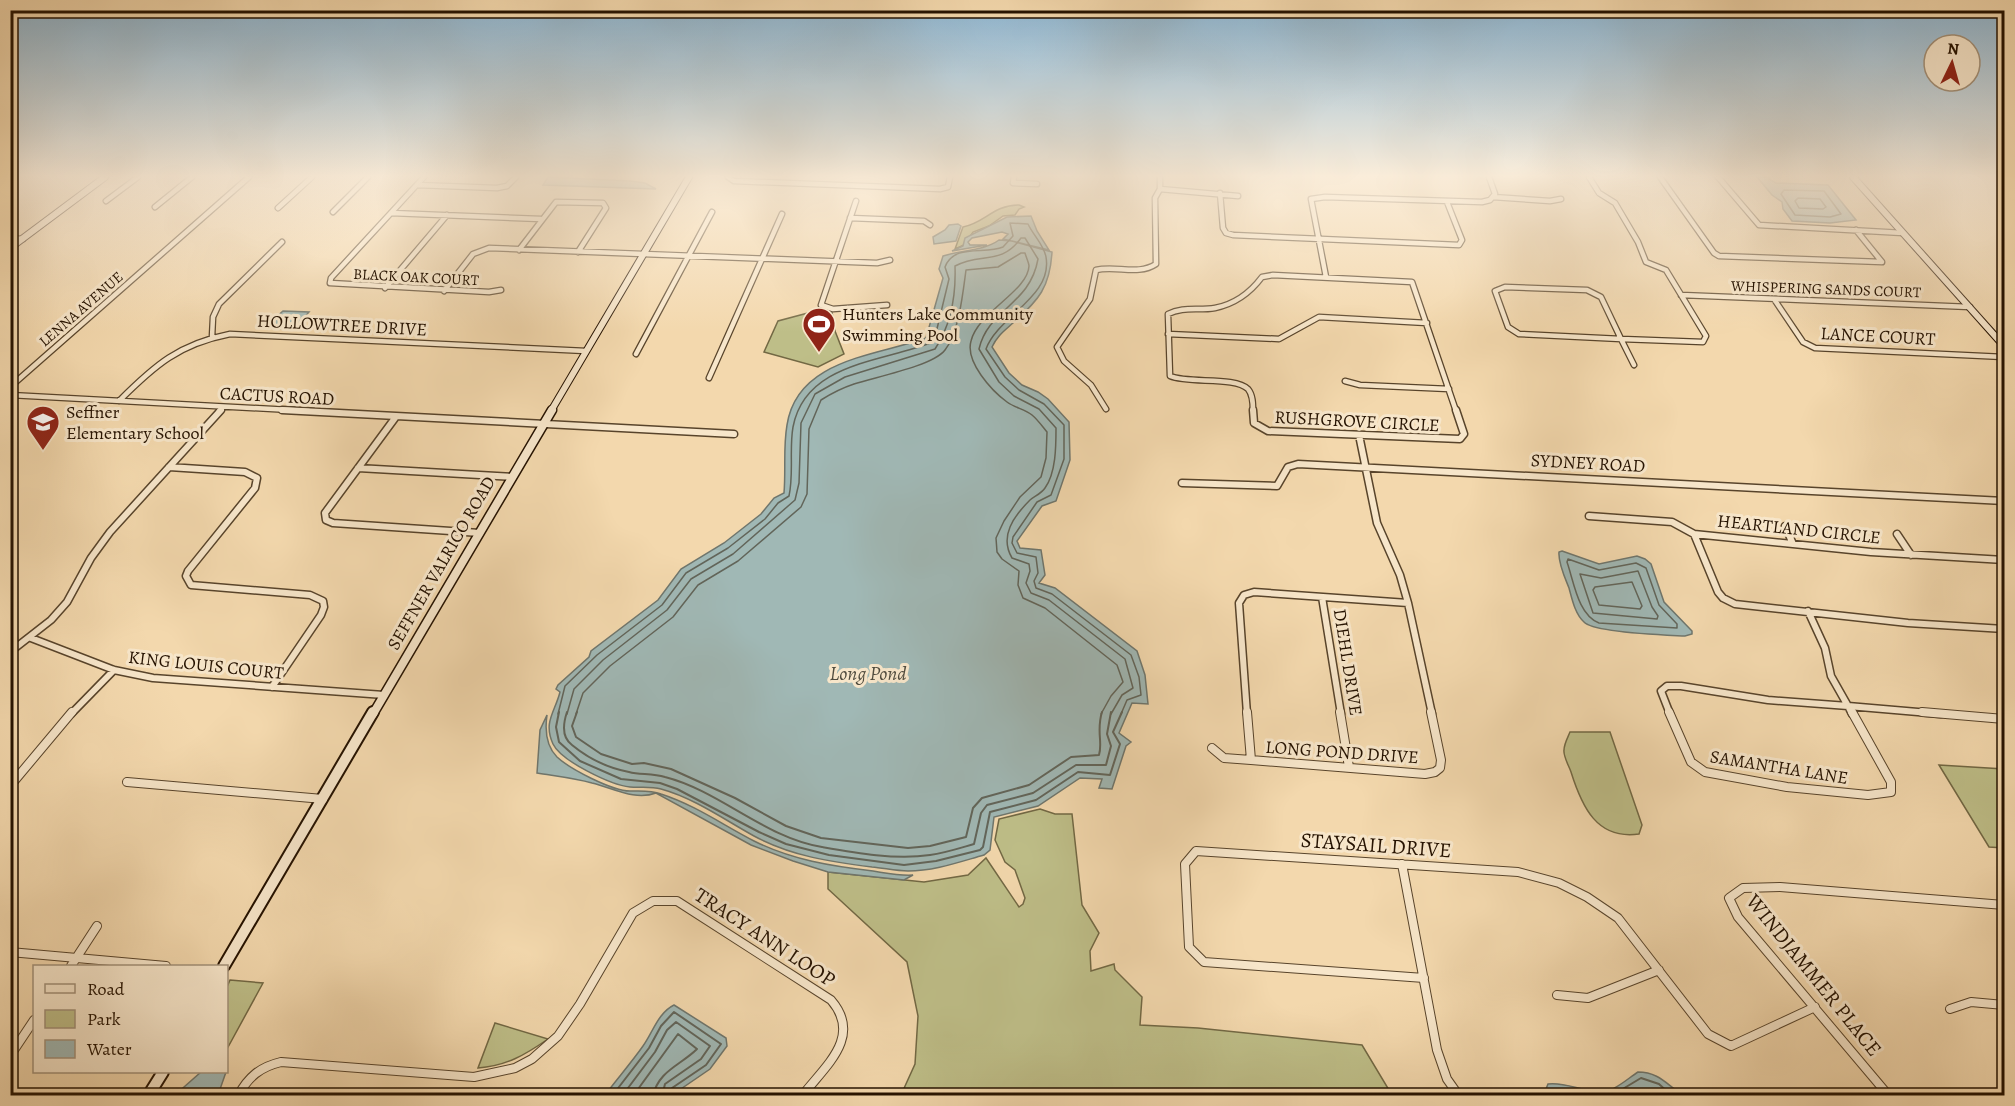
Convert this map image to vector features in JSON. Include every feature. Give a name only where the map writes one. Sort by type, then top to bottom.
[{"type":"street","points":[[10,248],[37,229]]},
{"type":"street","name":"LENNA AVENUE","points":[[10,387],[190,229]]},
{"type":"street","name":"BLACK OAK COURT","points":[[377,229],[331,278],[330,283],[444,291],[501,290]]},
{"type":"street","points":[[385,288],[435,229]]},
{"type":"street","points":[[519,250],[534,229]]},
{"type":"street","points":[[578,252],[593,229]]},
{"type":"street","name":"SEFFNER VALRICO ROAD","points":[[225,965],[658,229]]},
{"type":"street","points":[[636,354],[686,255],[702,229]]},
{"type":"street","points":[[709,378],[775,229]]},
{"type":"street","points":[[847,229],[821,302],[824,308],[835,310],[875,303],[887,305]]},
{"type":"street","points":[[1106,409],[1096,391],[1084,377],[1062,360],[1056,347],[1060,338],[1088,303],[1093,293],[1096,270],[1146,269],[1156,264],[1155,229]]},
{"type":"street","points":[[1223,229],[1233,235],[1459,244],[1462,240],[1458,229]]},
{"type":"street","points":[[1316,229],[1326,277]]},
{"type":"street","points":[[1630,229],[1646,262],[1667,272],[1706,336],[1702,342],[1621,339],[1518,333],[1508,327],[1495,291],[1505,287],[1587,290],[1601,297],[1621,339],[1634,365]]},
{"type":"street","points":[[1697,229],[1714,253],[1719,256],[1882,262],[1858,230]]},
{"type":"street","points":[[1831,229],[1901,230],[2004,346]]},
{"type":"street","points":[[10,238],[23,239]]},
{"type":"street","points":[[212,337],[213,316],[219,304],[282,242]]},
{"type":"street","points":[[444,291],[476,252],[489,248],[877,263],[890,260]]},
{"type":"street","name":"RUSHGROVE CIRCLE","points":[[1282,275],[1412,282],[1427,322],[1464,434],[1460,440],[1262,429],[1254,423],[1250,392],[1247,387],[1237,383],[1182,381],[1170,376],[1168,314],[1171,311],[1215,308],[1240,299],[1252,290],[1262,277],[1282,275]]},
{"type":"street","name":"WHISPERING SANDS COURT","points":[[1681,295],[1970,307]]},
{"type":"street","name":"LANCE COURT","points":[[1774,299],[1803,342],[1815,348],[2004,357]]},
{"type":"street","points":[[1168,334],[1279,339],[1319,317],[1427,322]]},
{"type":"street","name":"HOLLOWTREE DRIVE","points":[[118,401],[166,356],[187,344],[212,337],[249,334],[586,351]]},
{"type":"street","points":[[1345,381],[1360,385],[1449,389]]},
{"type":"street","name":"CACTUS ROAD","points":[[10,395],[543,426],[734,434]]},
{"type":"street","points":[[10,652],[31,638],[67,602],[91,558],[110,532],[222,408]]},
{"type":"street","points":[[395,418],[325,513],[329,522],[480,533]]},
{"type":"street","name":"LONG POND DRIVE","points":[[1212,748],[1224,758],[1425,774],[1435,772],[1440,768],[1441,760],[1408,603],[1400,575],[1377,523],[1359,435]]},
{"type":"street","name":"SYDNEY ROAD","points":[[1182,483],[1277,486],[1288,467],[1298,464],[2004,501]]},
{"type":"street","points":[[169,468],[245,472],[257,478],[255,488],[188,571],[186,576],[191,585],[310,595],[323,600],[324,607],[321,615],[272,687]]},
{"type":"street","points":[[358,468],[513,477]]},
{"type":"street","points":[[1589,516],[1672,522],[1694,534]]},
{"type":"street","points":[[1785,526],[1794,544]]},
{"type":"street","name":"HEARTLAND CIRCLE","points":[[2004,560],[1911,555],[1694,534],[1718,592],[1723,598],[1735,604],[1908,623],[2004,628]]},
{"type":"street","points":[[1898,534],[1911,555]]},
{"type":"street","name":"LONG POND DRIVE","points":[[1251,760],[1239,603],[1244,594],[1254,592],[1408,603]]},
{"type":"street","name":"DIEHL DRIVE","points":[[1322,597],[1348,767]]},
{"type":"street","name":"SAMANTHA LANE","points":[[1808,611],[1824,648],[1831,676],[1849,706],[1891,782],[1891,792],[1887,794],[1815,791],[1705,772],[1691,762],[1661,691],[1667,686],[1681,686],[1768,700],[1849,706],[1946,716],[2004,719]]},
{"type":"street","name":"KING LOUIS COURT","points":[[31,638],[114,670],[153,678],[384,695]]},
{"type":"street","points":[[10,786],[62,723],[114,670]]},
{"type":"street","points":[[128,782],[323,799]]},
{"type":"street","name":"STAYSAIL DRIVE","points":[[1424,978],[1204,962],[1189,947],[1185,864],[1196,851],[1518,872],[1559,883],[1587,897],[1618,918],[1708,1034],[1731,1046],[1815,1007]]},
{"type":"street","points":[[1402,864],[1437,1050],[1448,1078],[1459,1095]]},
{"type":"street","name":"WINDJAMMER PLACE","points":[[1889,1095],[1738,916],[1729,898],[1743,888],[1780,886],[2004,905]]},
{"type":"street","name":"TRACY ANN LOOP","points":[[238,1095],[246,1081],[257,1070],[265,1065],[280,1062],[474,1077],[495,1076],[519,1068],[554,1043],[569,1024],[633,913],[643,904],[655,899],[677,901],[831,1000],[841,1010],[845,1022],[845,1036],[841,1045],[802,1095]]},
{"type":"street","points":[[72,965],[97,927]]},
{"type":"street","points":[[10,952],[155,965]]},
{"type":"street","points":[[1557,994],[1588,998],[1659,970]]},
{"type":"street","points":[[1950,1009],[1971,1002],[2004,1005]]},
{"type":"street","points":[[10,1056],[33,1022]]},
{"type":"street","points":[[148,1095],[161,1073]]},
{"type":"green space","points":[[962,229],[982,229],[973,232],[964,245],[955,249]]},
{"type":"green space","points":[[819,310],[832,312],[835,331],[844,354],[818,367],[764,352],[778,321]]},
{"type":"green space","points":[[1570,732],[1610,732],[1642,825],[1639,834],[1612,832],[1602,826],[1586,809],[1564,755]]},
{"type":"green space","points":[[1939,765],[2004,769],[2004,848],[1989,847]]},
{"type":"green space","points":[[1040,809],[1055,814],[1072,814],[1082,905],[1099,933],[1090,951],[1091,971],[1114,964],[1115,970],[1142,997],[1140,1025],[1198,1028],[1362,1045],[1392,1095],[901,1095],[915,1064],[918,1016],[907,962],[828,889],[828,872],[924,882],[968,875],[986,858],[1019,907],[1025,898],[1015,870],[1005,862],[995,840],[999,819]]},
{"type":"green space","points":[[230,980],[263,983],[228,1047],[228,985]]},
{"type":"green space","points":[[495,1023],[548,1039],[515,1059],[498,1065],[478,1068]]},
{"type":"water","points":[[960,229],[956,241],[934,244],[933,237],[945,230]]},
{"type":"water","points":[[984,229],[1036,229],[1049,250],[1003,239],[1008,234],[1002,232],[972,238],[968,242],[970,245],[987,245],[952,251],[963,246],[965,238]]},
{"type":"water","name":"Long Pond","points":[[999,240],[1012,241],[1052,252],[1049,275],[1042,292],[1030,307],[998,337],[992,347],[1009,373],[1022,385],[1048,399],[1069,422],[1070,460],[1056,501],[1042,506],[1017,541],[1020,548],[1041,550],[1045,575],[1039,583],[1055,588],[1137,651],[1145,675],[1148,704],[1132,703],[1119,733],[1131,742],[1126,746],[1112,789],[1099,788],[1102,779],[1080,778],[1038,806],[994,817],[990,850],[984,855],[937,868],[904,871],[826,860],[782,849],[685,798],[657,788],[630,787],[611,782],[566,758],[553,744],[549,729],[560,692],[556,689],[558,685],[589,657],[591,651],[658,600],[681,569],[724,543],[761,514],[774,498],[784,493],[787,425],[794,403],[806,386],[822,373],[842,364],[926,338],[943,278],[939,269],[943,256],[993,244]]},
{"type":"water","points":[[283,311],[309,312],[294,329],[264,328]]},
{"type":"water","points":[[1562,551],[1599,564],[1637,556],[1645,559],[1651,564],[1664,602],[1692,631],[1692,634],[1685,636],[1647,634],[1590,626],[1581,619],[1576,611],[1562,570],[1559,552]]},
{"type":"water","points":[[547,715],[547,737],[557,757],[602,783],[622,790],[656,793],[632,795],[585,781],[537,773],[540,730]]},
{"type":"water","points":[[656,793],[697,809],[768,848],[797,858],[842,867],[913,875],[904,880],[828,872],[751,845]]},
{"type":"water","points":[[674,1005],[726,1038],[727,1046],[710,1069],[672,1095],[605,1095],[643,1046],[660,1018],[668,1008]]},
{"type":"water","points":[[1638,1072],[1652,1074],[1683,1095],[1549,1095],[1546,1089],[1548,1084],[1556,1084],[1594,1091],[1610,1090]]},
{"type":"water","points":[[200,1073],[226,1073],[218,1095],[175,1095]]},
{"type":"place","name":"Hunters Lake Community Swimming Pool","points":[[819,353]]},
{"type":"place","name":"Seffner Elementary School","points":[[43,451]]}]
